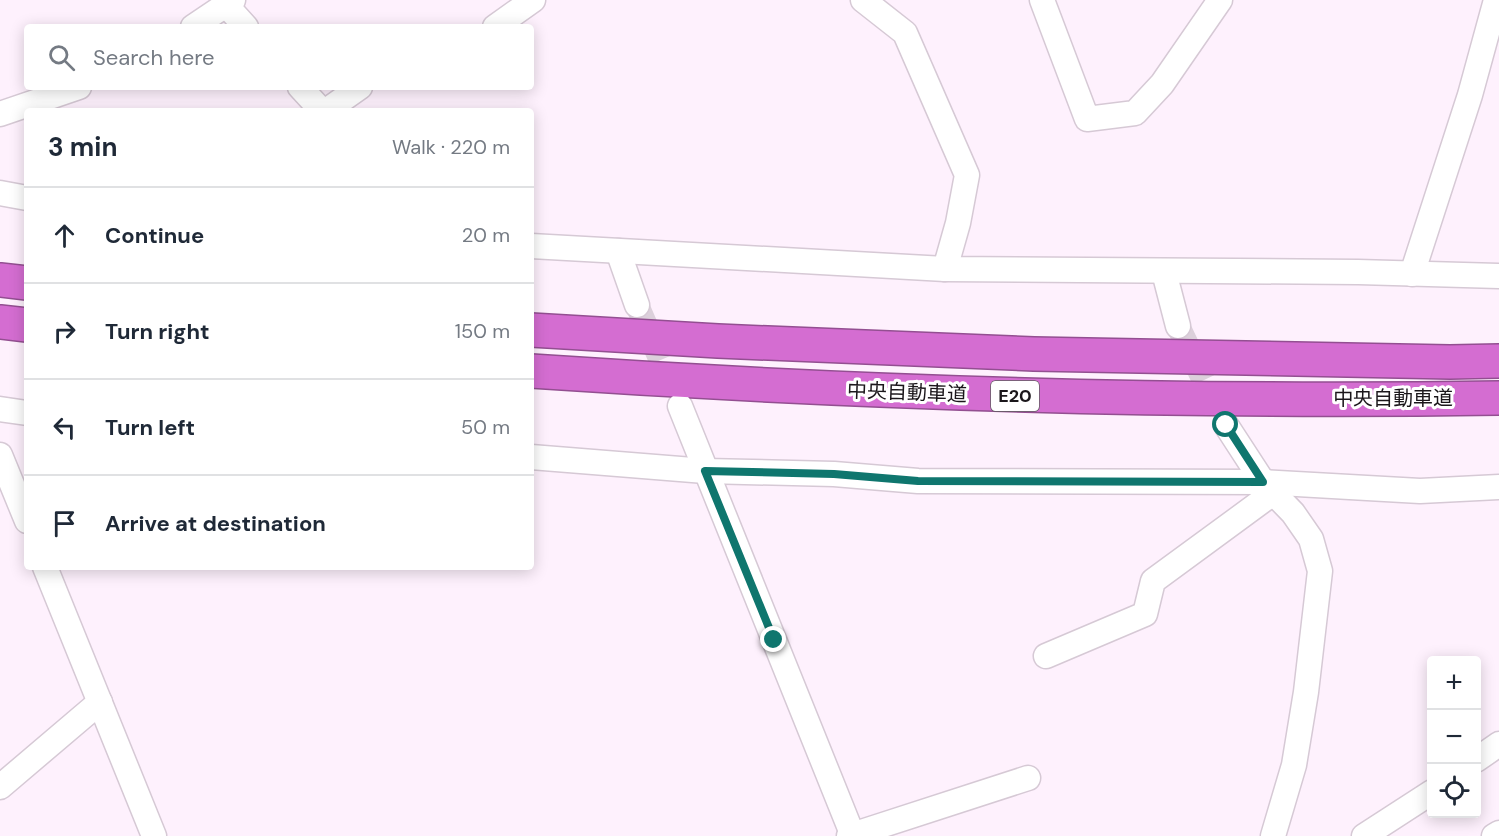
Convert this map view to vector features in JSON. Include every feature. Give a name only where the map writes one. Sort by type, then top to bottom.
[{"type":"highway","points":[[0,280],[24,283]]},
{"type":"highway","points":[[0,322],[24,325]]},
{"type":"highway","name":"中央自動車道","points":[[534,330],[718,341],[1034,354],[1438,362],[1499,361]]},
{"type":"highway","name":"中央自動車道","points":[[534,371],[717,384],[1025,396],[1499,398]]},
{"type":"street","points":[[499,24],[533,0]]},
{"type":"street","points":[[863,0],[905,33],[967,175],[958,223],[945,269]]},
{"type":"street","points":[[1042,0],[1087,119],[1135,112],[1162,84],[1220,0]]},
{"type":"street","points":[[1412,274],[1470,96],[1496,0]]},
{"type":"street","points":[[197,24],[230,2],[244,24]]},
{"type":"street","points":[[0,114],[70,90]]},
{"type":"street","points":[[303,90],[321,108]]},
{"type":"street","points":[[328,108],[356,90]]},
{"type":"street","points":[[0,193],[24,197]]},
{"type":"street","points":[[534,246],[945,269],[1499,276]]},
{"type":"street","points":[[618,250],[637,305]]},
{"type":"street","points":[[1164,272],[1178,326]]},
{"type":"street","points":[[680,406],[852,836],[1028,778]]},
{"type":"street","points":[[0,410],[24,413]]},
{"type":"street","points":[[1226,425],[1268,487],[1293,513],[1311,539],[1320,571],[1306,692],[1294,765],[1273,836]]},
{"type":"street","points":[[0,455],[24,514]]},
{"type":"street","points":[[534,457],[705,471],[834,474],[918,481],[1420,491],[1499,487]]},
{"type":"street","points":[[1046,656],[1145,614],[1153,581],[1268,487]]},
{"type":"street","points":[[46,570],[154,836]]},
{"type":"street","points":[[0,787],[100,702]]},
{"type":"street","points":[[1481,757],[1499,744]]},
{"type":"street","points":[[1364,836],[1427,795]]},
{"type":"street","points":[[1494,836],[1499,833]]},
{"type":"tunnel","points":[[637,305],[674,391]]},
{"type":"tunnel","points":[[1178,326],[1218,410]]},
{"type":"route","points":[[774,640],[705,471],[834,474],[918,481],[1263,482],[1226,425]]}]
